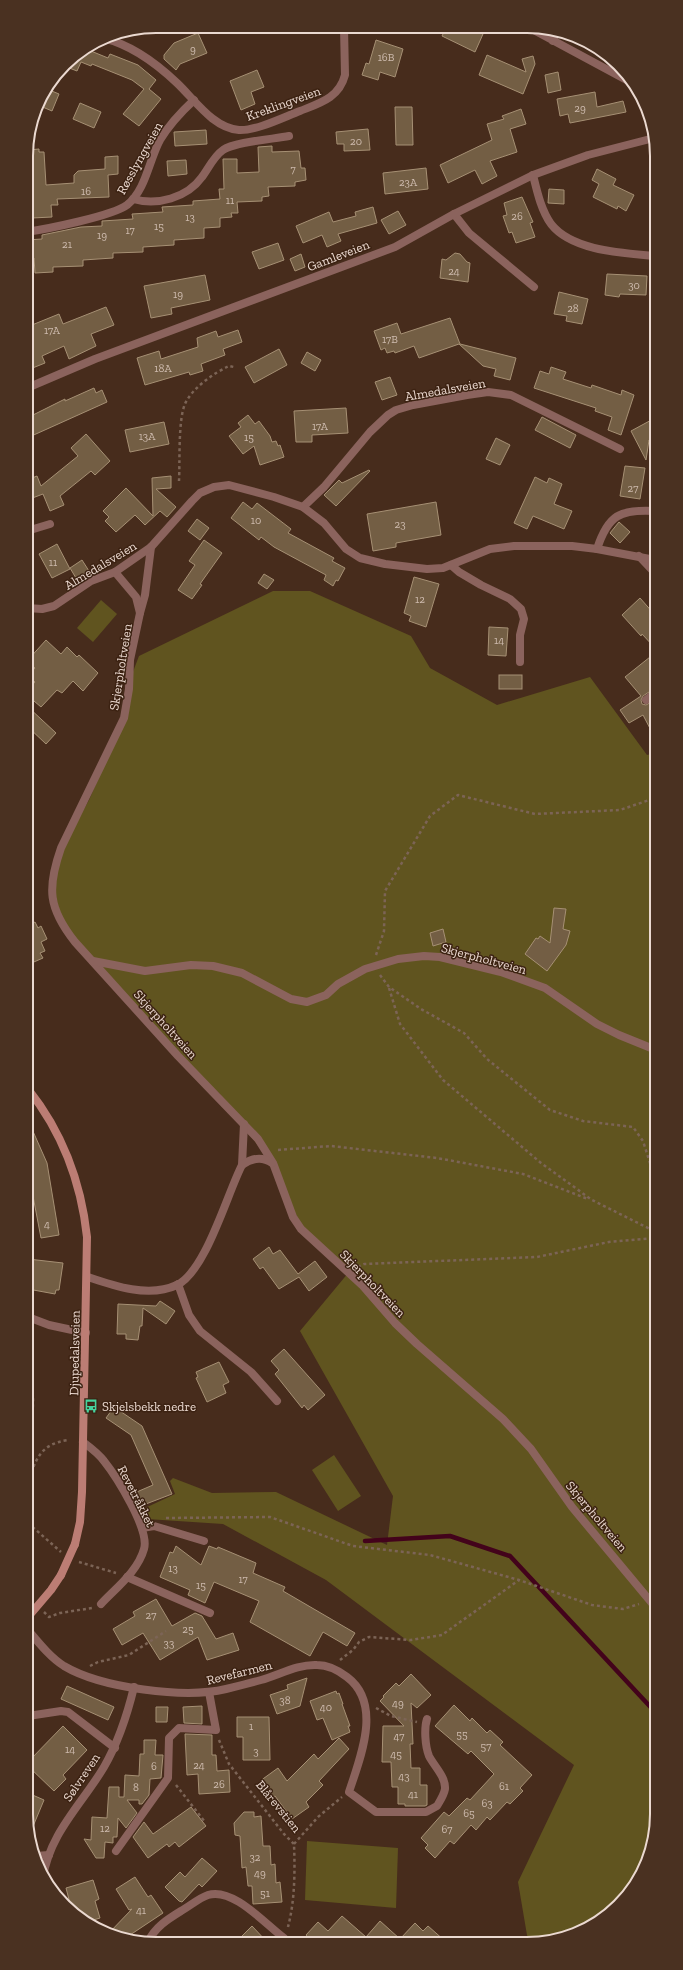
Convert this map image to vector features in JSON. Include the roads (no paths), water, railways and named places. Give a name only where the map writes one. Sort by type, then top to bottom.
[{"type":"street","name":"Kreklingveien","points":[[113,41],[144,56],[161,69],[222,124],[240,130],[259,126],[330,98],[340,88],[345,75],[344,33]]},
{"type":"street","points":[[540,34],[619,76]]},
{"type":"street","points":[[553,41],[555,36]]},
{"type":"street","name":"Røsslyngveien","points":[[33,230],[103,214],[126,206],[133,199],[160,141],[178,116],[194,100]]},
{"type":"street","points":[[133,199],[150,202],[182,195],[188,192],[201,179],[222,150],[234,146],[289,136]]},
{"type":"street","name":"Gamleveien","points":[[33,386],[95,360],[394,247],[454,214],[533,175],[588,155],[649,139]]},
{"type":"street","points":[[533,175],[547,217],[562,234],[572,240],[595,248],[650,255]]},
{"type":"street","points":[[454,214],[469,233],[534,287]]},
{"type":"street","name":"Almedalsveien","points":[[303,506],[324,487],[370,432],[388,415],[396,410],[413,405],[467,395],[488,392],[511,395],[620,449]]},
{"type":"street","name":"Almedalsveien","points":[[33,608],[42,609],[54,606],[91,581],[115,572],[150,548],[192,500],[200,493],[214,487],[229,485],[303,506],[324,523],[346,549],[360,558],[385,564],[427,569],[451,565],[476,554],[503,547],[572,546],[650,559]]},
{"type":"street","points":[[597,549],[605,528],[610,520],[630,510],[650,511]]},
{"type":"street","points":[[33,529],[50,524]]},
{"type":"street","points":[[140,613],[146,595],[150,548]]},
{"type":"street","points":[[640,556],[650,567]]},
{"type":"street","points":[[451,565],[459,572],[481,585],[510,599],[521,609],[524,619],[520,635],[520,662]]},
{"type":"street","name":"Skjerpholtveien","points":[[115,572],[136,597],[140,613],[130,660],[129,689],[124,718],[62,848],[51,885],[52,898],[60,921],[75,942],[178,1056],[258,1139],[273,1163],[293,1217],[301,1229],[349,1272],[395,1323],[502,1419],[531,1449],[568,1502],[650,1600]]},
{"type":"street","points":[[646,700],[650,697]]},
{"type":"street","name":"Skjerpholtveien","points":[[93,961],[145,971],[191,965],[213,966],[242,974],[291,999],[307,1002],[326,996],[338,984],[350,977],[398,958],[424,956],[440,957],[501,972],[545,988],[598,1024],[619,1035],[650,1048]]},
{"type":"street","name":"Djupedalsveien","points":[[33,1096],[45,1112],[67,1154],[82,1197],[85,1216],[88,1277],[81,1515],[74,1544],[61,1575],[51,1590],[33,1611]]},
{"type":"street","points":[[88,1277],[110,1284],[145,1290],[162,1289],[178,1284],[191,1272],[219,1221],[242,1165],[244,1124]]},
{"type":"street","points":[[242,1165],[249,1160],[265,1158],[273,1163]]},
{"type":"street","points":[[178,1284],[189,1315],[200,1331],[251,1372],[277,1400]]},
{"type":"street","points":[[33,1319],[49,1325],[86,1332]]},
{"type":"street","name":"Revetråkket","points":[[83,1442],[94,1450],[113,1472],[142,1528],[146,1541],[144,1550],[127,1577],[100,1604]]},
{"type":"street","points":[[142,1528],[154,1526],[204,1541]]},
{"type":"street","points":[[127,1577],[210,1613]]},
{"type":"street","name":"Revefarmen","points":[[33,1635],[57,1661],[86,1676],[134,1687],[181,1693],[210,1692],[262,1680],[305,1666],[316,1665],[336,1670],[352,1681],[358,1689],[364,1704],[366,1719],[362,1752],[349,1792],[376,1812],[426,1812],[438,1806],[445,1788],[443,1778],[429,1755],[426,1741],[427,1719]]},
{"type":"street","name":"Sølvreven","points":[[46,1867],[49,1855],[68,1818],[115,1748],[126,1721],[134,1687]]},
{"type":"street","points":[[116,1851],[168,1778],[169,1738],[172,1733],[179,1728],[216,1730],[210,1692]]},
{"type":"street","points":[[33,1715],[61,1711],[68,1712],[115,1748]]},
{"type":"street","points":[[41,1856],[49,1855]]},
{"type":"street","points":[[151,1937],[156,1929],[165,1921],[209,1895],[228,1897],[242,1904],[283,1937]]},
{"type":"waterway","points":[[365,1541],[450,1536],[510,1556],[650,1706]]},
{"type":"place","name":"Skjelsbekk nedre","points":[[91,1406]]}]
